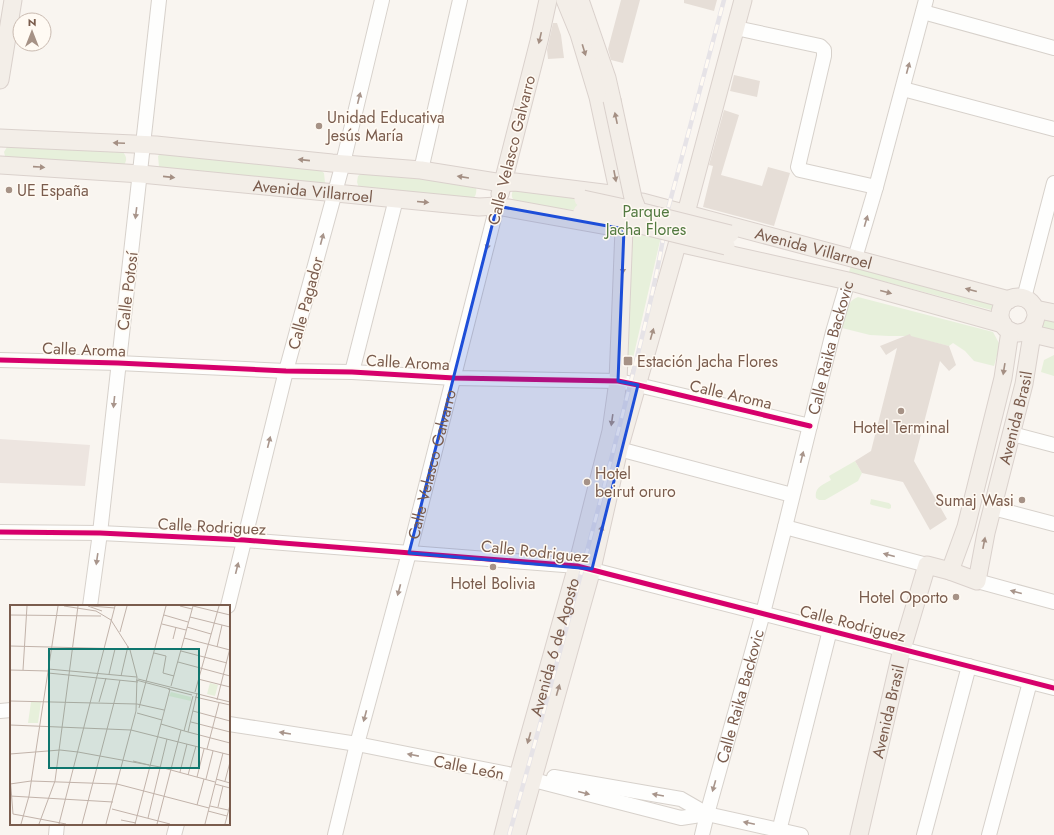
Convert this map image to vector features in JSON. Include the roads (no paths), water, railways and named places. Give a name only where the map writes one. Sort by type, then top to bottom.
[{"type":"main road","points":[[0,80],[12,0]]},
{"type":"main road","name":"Calle Velasco Galvarro","points":[[497,206],[548,0]]},
{"type":"main road","points":[[565,0],[579,34],[598,97],[626,206]]},
{"type":"main road","points":[[580,0],[607,78],[612,100],[633,198],[626,206]]},
{"type":"main road","name":"Avenida 6 de Agosto","points":[[517,835],[529,777],[584,567],[678,243],[743,0]]},
{"type":"main road","name":"Avenida Villarroel","points":[[0,138],[144,144],[343,164],[421,170],[502,184],[515,182],[626,206],[624,206],[628,203],[642,202],[855,258],[1022,319],[1054,339]]},
{"type":"main road","name":"Avenida Villarroel","points":[[0,165],[141,174],[479,207],[497,206],[624,229]]},
{"type":"main road","points":[[502,184],[513,189],[582,206],[616,219],[828,260],[855,258]]},
{"type":"main road","points":[[497,206],[513,204],[626,206],[821,270],[848,281]]},
{"type":"main road","name":"Avenida 6 de Agosto","points":[[584,567],[611,431],[618,382],[626,206]]},
{"type":"main road","name":"Avenida Villarroel","points":[[678,243],[1022,319],[1054,313]]},
{"type":"main road","name":"Calle Raika Backovic","points":[[848,281],[855,258]]},
{"type":"main road","name":"Avenida Brasil","points":[[977,581],[986,533],[1024,384],[1022,319]]},
{"type":"main road","name":"Avenida Brasil","points":[[950,571],[966,527],[1003,378],[1022,319]]},
{"type":"main road","points":[[927,565],[950,571],[977,581]]},
{"type":"main road","name":"Avenida Brasil","points":[[859,835],[902,649],[927,565]]},
{"type":"main road","name":"Avenida 6 de Agosto","points":[[503,835],[529,777]]},
{"type":"street","name":"Calle Potosí","points":[[90,605],[100,533],[160,0]]},
{"type":"street","name":"Calle Pagador","points":[[228,605],[286,371],[343,164],[382,0]]},
{"type":"street","points":[[421,170],[460,0]]},
{"type":"street","points":[[924,6],[1054,48]]},
{"type":"street","name":"Calle Raika Backovic","points":[[855,258],[903,89],[924,6]]},
{"type":"street","points":[[736,28],[820,46],[824,50],[824,56],[798,167],[800,170],[876,187]]},
{"type":"street","points":[[903,89],[1054,130]]},
{"type":"street","points":[[1022,319],[1051,207],[1054,183]]},
{"type":"street","points":[[352,372],[396,199]]},
{"type":"street","name":"Calle Velasco Galvarro","points":[[335,835],[357,744],[409,553],[497,206]]},
{"type":"street","name":"Calle Raika Backovic","points":[[702,835],[763,613],[833,332],[848,281]]},
{"type":"street","name":"Calle Aroma","points":[[0,360],[118,363],[286,371],[352,372],[454,378],[618,382],[638,385],[810,426]]},
{"type":"street","points":[[1012,434],[1054,445]]},
{"type":"street","points":[[619,449],[792,495]]},
{"type":"street","points":[[993,508],[1054,524]]},
{"type":"street","points":[[785,527],[927,565]]},
{"type":"street","name":"Calle Rodriguez","points":[[0,532],[100,533],[244,540],[584,567],[1054,688]]},
{"type":"street","points":[[977,581],[1054,602]]},
{"type":"street","points":[[779,832],[830,630]]},
{"type":"street","points":[[924,835],[969,666]]},
{"type":"street","points":[[989,835],[1030,682]]},
{"type":"street","points":[[0,711],[10,710]]},
{"type":"street","name":"Calle León","points":[[230,724],[357,744],[529,777],[681,818],[707,814],[779,832],[801,835]]},
{"type":"street","points":[[56,835],[57,825]]},
{"type":"street","points":[[174,835],[177,825]]},
{"type":"railway","points":[[509,835],[613,452],[651,300],[668,209],[724,0]]},
{"type":"place","name":"Unidad Educativa Jesús María","points":[[319,126]]},
{"type":"place","name":"UE España","points":[[9,190]]},
{"type":"place","name":"Estación Jacha Flores","points":[[628,361]]},
{"type":"place","name":"Hotel Terminal","points":[[901,411]]},
{"type":"place","name":"Hotel beirut oruro","points":[[587,482]]},
{"type":"place","name":"Sumaj Wasi","points":[[1022,500]]},
{"type":"place","name":"Hotel Bolivia","points":[[493,567]]},
{"type":"place","name":"Hotel Oporto","points":[[956,597]]},
{"type":"park label","name":"Parque Jacha Flores","points":[[646,220]]}]
